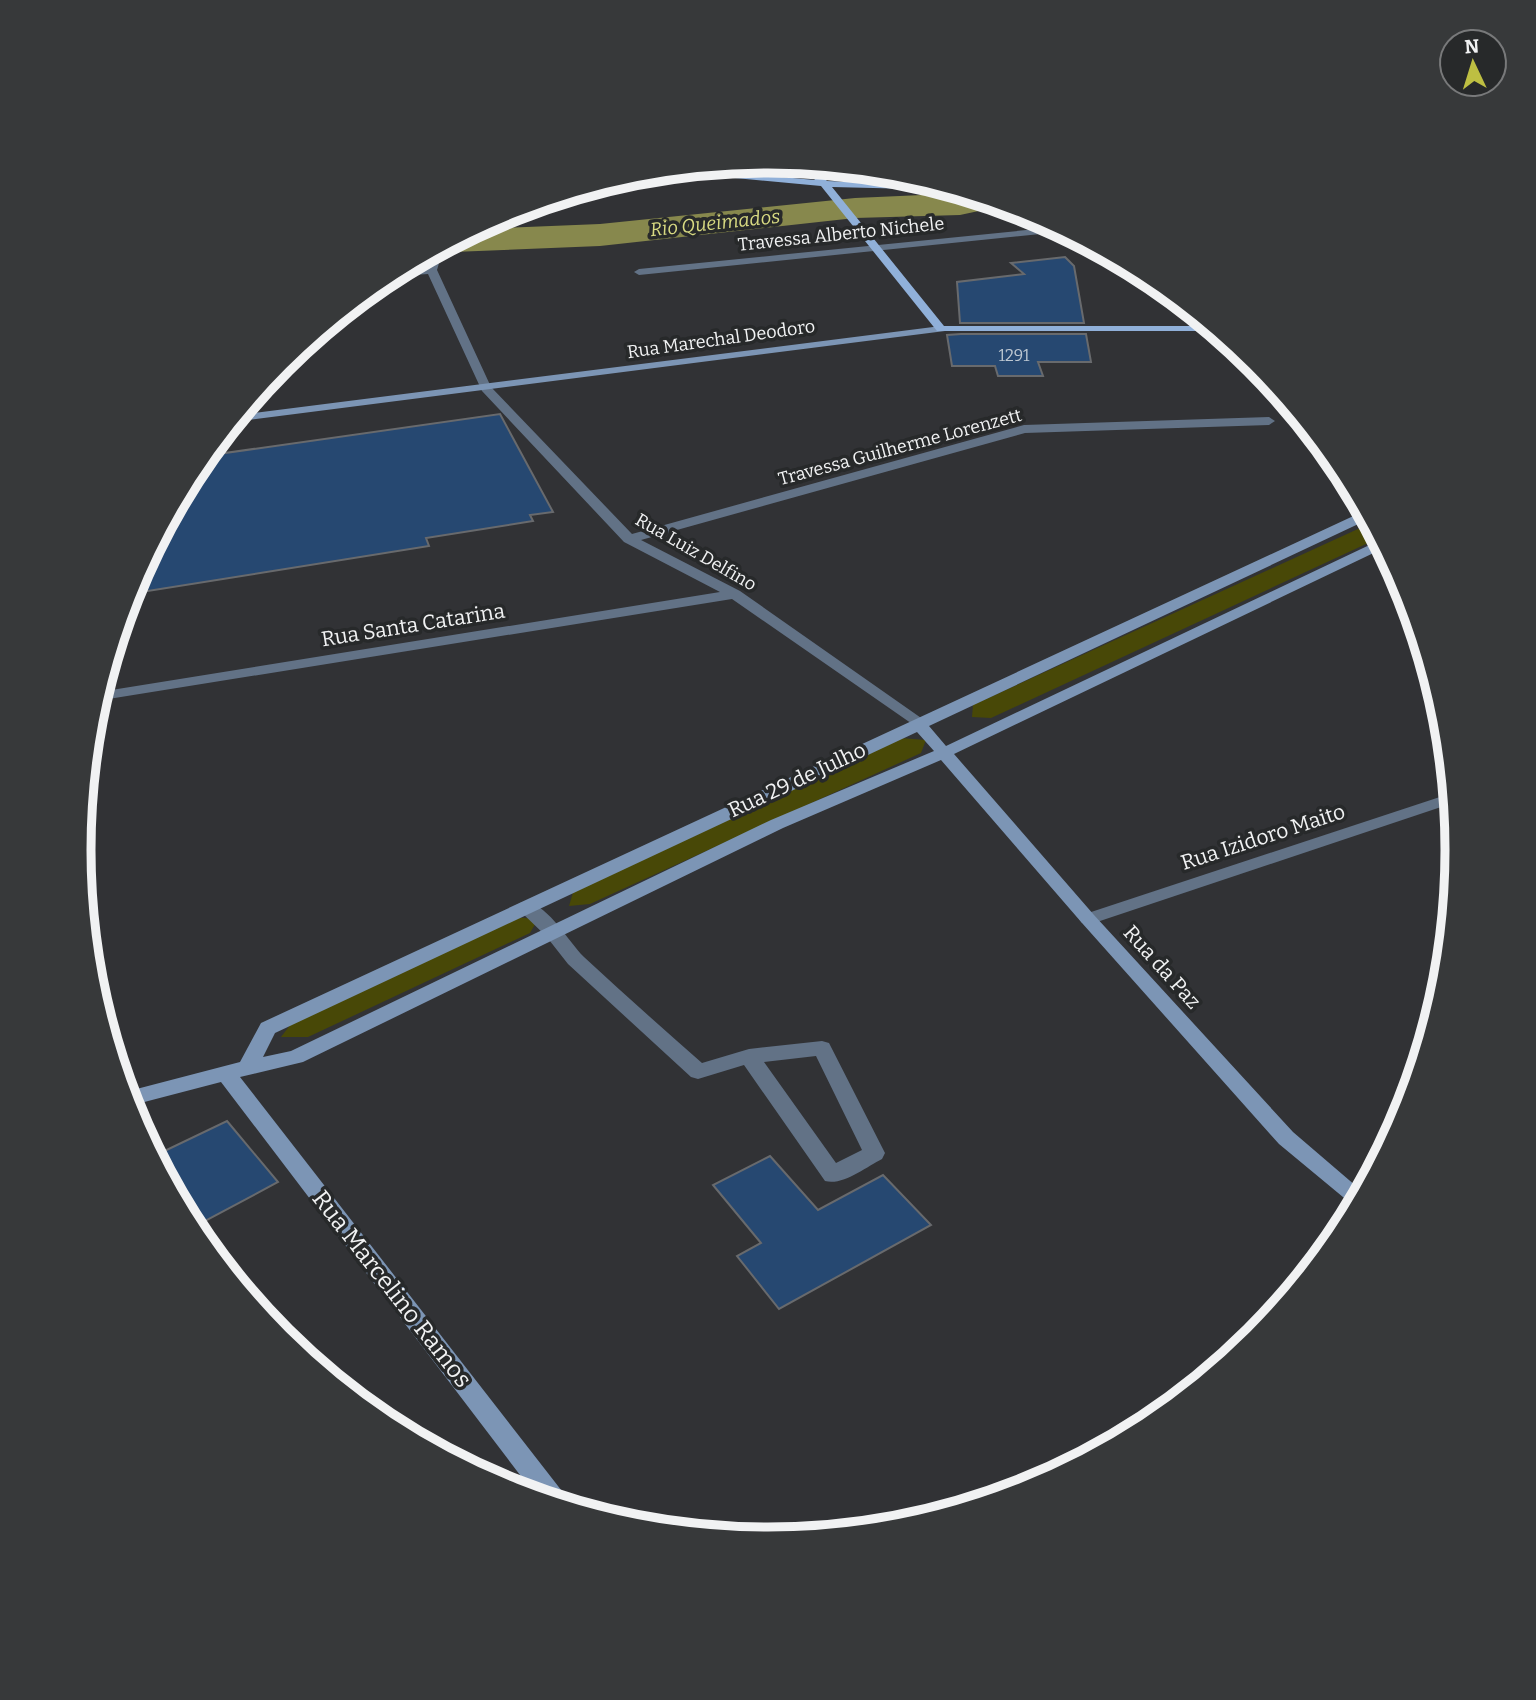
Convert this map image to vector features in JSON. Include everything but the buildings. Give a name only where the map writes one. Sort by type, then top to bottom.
[{"type":"main road","points":[[728,174],[824,184],[905,187]]},
{"type":"main road","points":[[815,174],[841,202],[941,329]]},
{"type":"main road","name":"Rua Marechal Deodoro","points":[[248,417],[941,329],[1199,329]]},
{"type":"main road","name":"Rua 29 de Julho","points":[[237,1070],[268,1028],[1358,519]]},
{"type":"main road","name":"Rua 29 de Julho","points":[[138,1096],[296,1057],[777,824],[944,753],[1373,548]]},
{"type":"main road","name":"Rua Luiz Delfino","points":[[918,723],[944,753]]},
{"type":"main road","name":"Rua da Paz","points":[[944,753],[1088,919],[1286,1138],[1351,1194]]},
{"type":"main road","name":"Rua Marcelino Ramos","points":[[237,1070],[546,1489]]},
{"type":"street","name":"Travessa Alberto Nichele","points":[[639,272],[1042,232]]},
{"type":"street","points":[[417,272],[432,270],[435,261]]},
{"type":"street","name":"Rua Luiz Delfino","points":[[432,270],[486,388],[629,539],[735,594],[918,723]]},
{"type":"street","name":"Travessa Guilherme Lorenzett","points":[[629,539],[1024,429],[1269,421]]},
{"type":"street","name":"Rua Santa Catarina","points":[[109,695],[735,594]]},
{"type":"street","name":"Rua Izidoro Maito","points":[[1088,919],[1443,801]]},
{"type":"street","points":[[526,907],[554,932],[575,958],[698,1072],[750,1056],[822,1048],[874,1153],[833,1175],[750,1056]]},
{"type":"shaded area","points":[[1362,527],[1370,542],[991,718],[972,717],[973,705]]},
{"type":"shaded area","points":[[900,738],[926,740],[921,753],[590,904],[569,906],[574,889]]},
{"type":"shaded area","points":[[512,917],[538,919],[530,933],[308,1037],[281,1037],[297,1016]]},
{"type":"waterway","name":"Rio Queimados","points":[[475,240],[600,235],[855,208],[968,204]]}]
